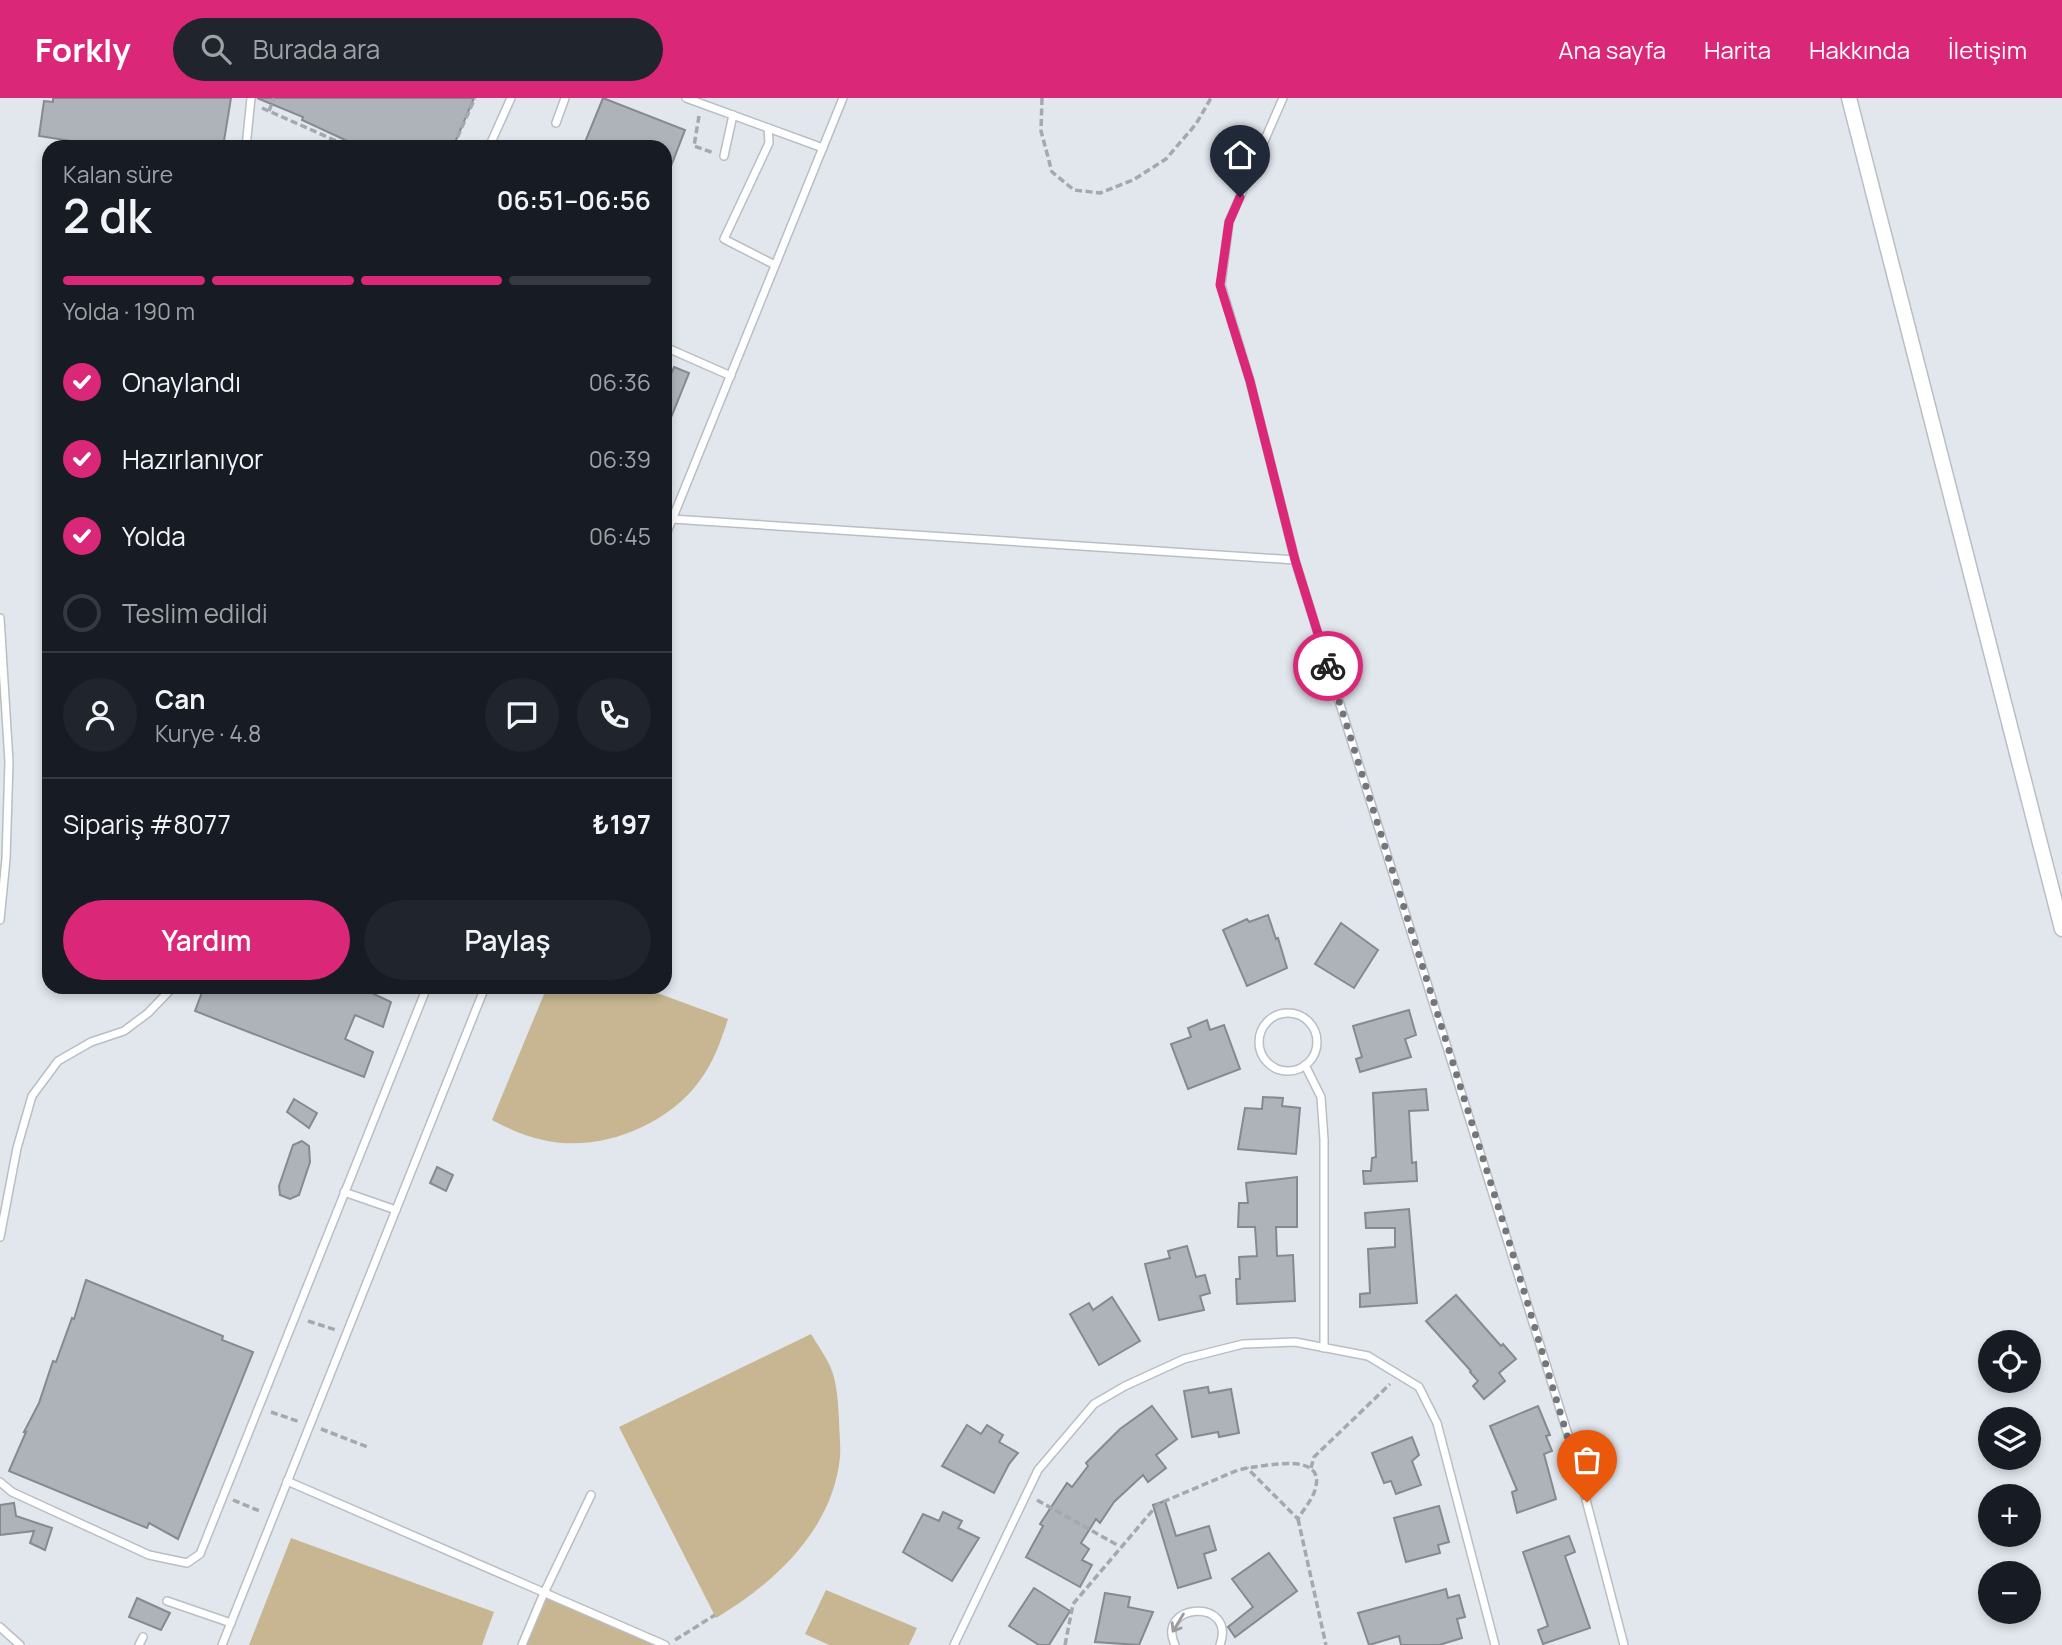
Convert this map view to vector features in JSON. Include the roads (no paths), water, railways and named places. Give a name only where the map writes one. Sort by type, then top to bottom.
[{"type":"street","points":[[1849,98],[2062,929]]},
{"type":"lane","points":[[248,140],[251,98]]},
{"type":"lane","points":[[492,140],[511,98]]},
{"type":"lane","points":[[556,123],[565,98]]},
{"type":"lane","points":[[687,98],[822,148]]},
{"type":"lane","points":[[843,98],[672,519],[1295,560]]},
{"type":"lane","points":[[1283,98],[1229,222],[1220,285],[1250,381],[1295,560],[1574,1454],[1625,1645]]},
{"type":"lane","points":[[724,156],[733,115]]},
{"type":"lane","points":[[768,128],[769,143],[724,239],[775,265]]},
{"type":"lane","points":[[672,350],[731,376]]},
{"type":"lane","points":[[0,618],[9,762],[4,807],[0,920]]},
{"type":"lane","points":[[0,1237],[17,1148],[32,1096],[58,1061],[91,1042],[124,1031],[148,1013],[166,994]]},
{"type":"lane","points":[[0,1482],[12,1492],[149,1555],[187,1563],[200,1554],[424,994]]},
{"type":"lane","points":[[222,1645],[482,994]]},
{"type":"lane","points":[[1293,1013],[1312,1024],[1317,1040],[1316,1050],[1306,1065],[1288,1071],[1276,1068],[1268,1062],[1259,1040],[1269,1020],[1278,1015],[1293,1013]]},
{"type":"lane","points":[[1306,1065],[1321,1097],[1324,1140],[1324,1348]]},
{"type":"lane","points":[[344,1192],[396,1210]]},
{"type":"lane","points":[[954,1645],[1038,1470],[1094,1404],[1125,1386],[1184,1359],[1243,1344],[1294,1342],[1368,1356],[1419,1387],[1437,1423],[1496,1645]]},
{"type":"lane","points":[[287,1481],[666,1645]]},
{"type":"lane","points":[[522,1645],[544,1592],[591,1495]]},
{"type":"lane","points":[[167,1601],[231,1623]]},
{"type":"lane","points":[[1175,1645],[1172,1634],[1174,1625],[1180,1616],[1194,1610],[1210,1613],[1218,1621],[1222,1629],[1222,1644]]},
{"type":"lane","points":[[0,1626],[20,1645]]},
{"type":"lane","points":[[139,1645],[143,1637]]}]
